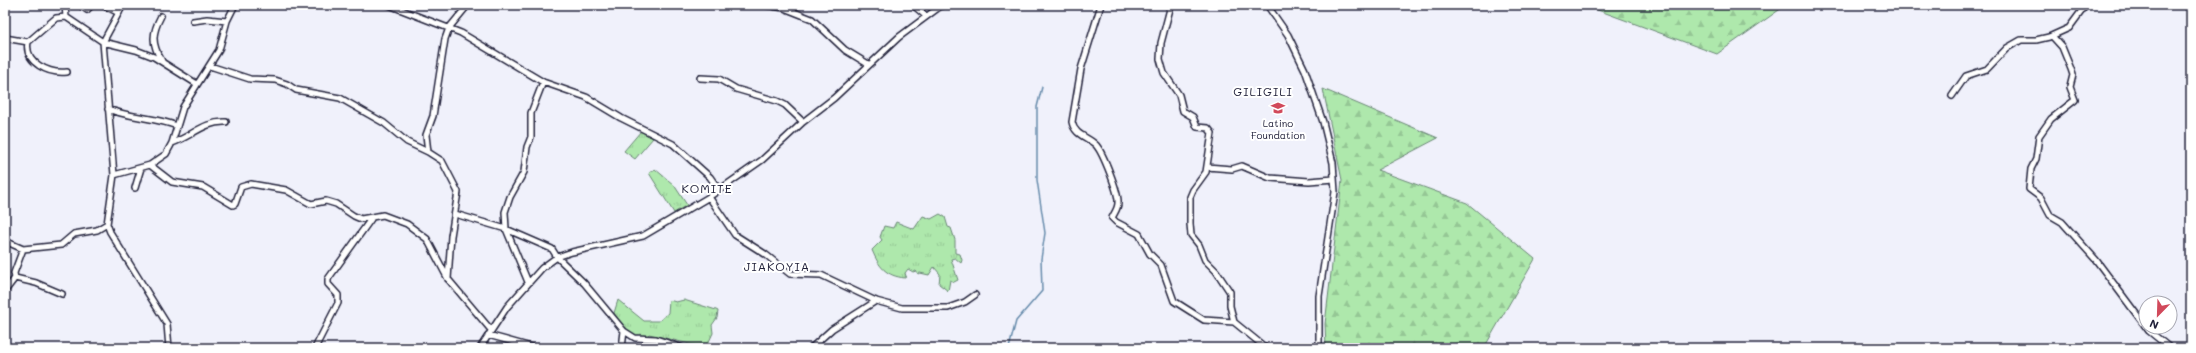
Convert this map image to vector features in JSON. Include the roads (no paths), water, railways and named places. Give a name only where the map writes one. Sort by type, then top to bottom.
[{"type":"street","points":[[65,5],[66,16]]},
{"type":"street","points":[[80,5],[87,10],[92,5]]},
{"type":"street","points":[[103,5],[119,13]]},
{"type":"street","points":[[123,5],[103,42],[114,175],[107,224],[110,232],[167,324],[169,348]]},
{"type":"street","points":[[114,175],[150,165],[163,158],[172,143],[183,107],[210,66],[221,46],[228,21],[235,5]]},
{"type":"street","points":[[389,5],[449,28],[474,40],[543,82],[586,97],[621,118],[673,144],[710,177],[719,190]]},
{"type":"street","points":[[428,152],[426,135],[433,116],[443,45],[449,28],[468,5]]},
{"type":"street","points":[[766,5],[784,8],[812,19],[845,50],[868,64]]},
{"type":"street","points":[[913,5],[926,16]]},
{"type":"street","points":[[480,348],[506,307],[542,268],[557,257],[596,245],[642,236],[709,197],[762,160],[803,122],[834,98],[868,64],[926,16],[942,5]]},
{"type":"street","points":[[1101,5],[1081,69],[1072,116],[1073,129],[1099,149],[1118,201],[1113,220],[1139,234],[1150,254],[1161,265],[1174,301],[1204,320],[1234,322],[1266,348]]},
{"type":"street","points":[[1171,5],[1161,43],[1161,63],[1166,77],[1178,93],[1183,111],[1193,117],[1196,127],[1208,128],[1212,133],[1206,172],[1193,190],[1190,197],[1191,235],[1199,245],[1207,263],[1216,271],[1230,292],[1230,306],[1234,322]]},
{"type":"street","points":[[1267,5],[1288,35],[1305,70],[1323,122],[1333,163],[1333,210],[1319,296],[1319,348]]},
{"type":"street","points":[[1952,96],[1966,76],[1987,69],[2007,48],[2021,40],[2036,40],[2052,36],[2069,28],[2086,5]]},
{"type":"street","points":[[2187,5],[2191,12]]},
{"type":"street","points":[[67,72],[54,72],[30,58],[27,53],[28,42],[56,18],[66,16],[103,42],[136,50],[162,62],[197,84]]},
{"type":"street","points":[[160,16],[153,33],[153,40],[156,51],[162,62]]},
{"type":"street","points":[[192,21],[228,21]]},
{"type":"street","points":[[2052,36],[2062,47],[2071,69],[2073,75],[2070,86],[2075,100],[2052,119],[2039,136],[2036,160],[2031,169],[2030,188],[2041,198],[2050,215],[2062,222],[2096,260],[2149,331],[2170,348]]},
{"type":"street","points":[[5,38],[28,42]]},
{"type":"street","points":[[210,66],[250,79],[274,80],[287,84],[296,90],[340,98],[379,120],[407,142],[428,152],[442,161],[457,188],[458,198],[451,236],[448,279]]},
{"type":"street","points":[[700,78],[719,79],[736,89],[777,100],[785,105],[803,122]]},
{"type":"street","points":[[528,282],[506,229],[506,207],[524,172],[527,147],[531,137],[531,113],[543,82]]},
{"type":"street","points":[[108,109],[127,116],[156,119],[177,126]]},
{"type":"street","points":[[172,143],[187,137],[210,123],[226,122]]},
{"type":"street","points":[[150,165],[172,182],[204,187],[233,205],[235,204],[242,187],[251,184],[292,192],[311,204],[330,202],[342,207],[354,216],[371,218],[383,215],[391,217],[420,232],[427,239],[448,279],[490,332],[535,348]]},
{"type":"street","points":[[1207,167],[1232,169],[1242,166],[1270,178],[1309,181],[1334,179]]},
{"type":"street","points":[[134,188],[141,168]]},
{"type":"street","points":[[709,197],[735,235],[772,258],[784,271],[790,274],[821,275],[876,301],[895,308],[936,309],[960,304],[975,295]]},
{"type":"street","points":[[455,214],[506,229],[552,249],[557,257],[584,283],[624,332],[635,338],[656,339],[683,348]]},
{"type":"street","points":[[315,348],[339,299],[328,284],[328,278],[371,218]]},
{"type":"street","points":[[5,241],[23,248],[61,245],[74,234],[97,230],[107,224]]},
{"type":"street","points":[[5,292],[15,278],[14,273],[23,248]]},
{"type":"street","points":[[15,278],[36,283],[62,294]]},
{"type":"street","points":[[811,348],[832,329],[876,301]]},
{"type":"street","points":[[622,348],[624,332]]},
{"type":"waterway","points":[[1009,348],[1016,321],[1042,291],[1041,259],[1045,233],[1037,180],[1037,107],[1042,87]]},
{"type":"place","name":"Latino Foundation","points":[[1278,108]]},
{"type":"district","name":"GILIGILI","points":[[1263,92]]},
{"type":"district","name":"KOMITE","points":[[707,189]]},
{"type":"district","name":"JIAKOYIA","points":[[777,267]]}]
